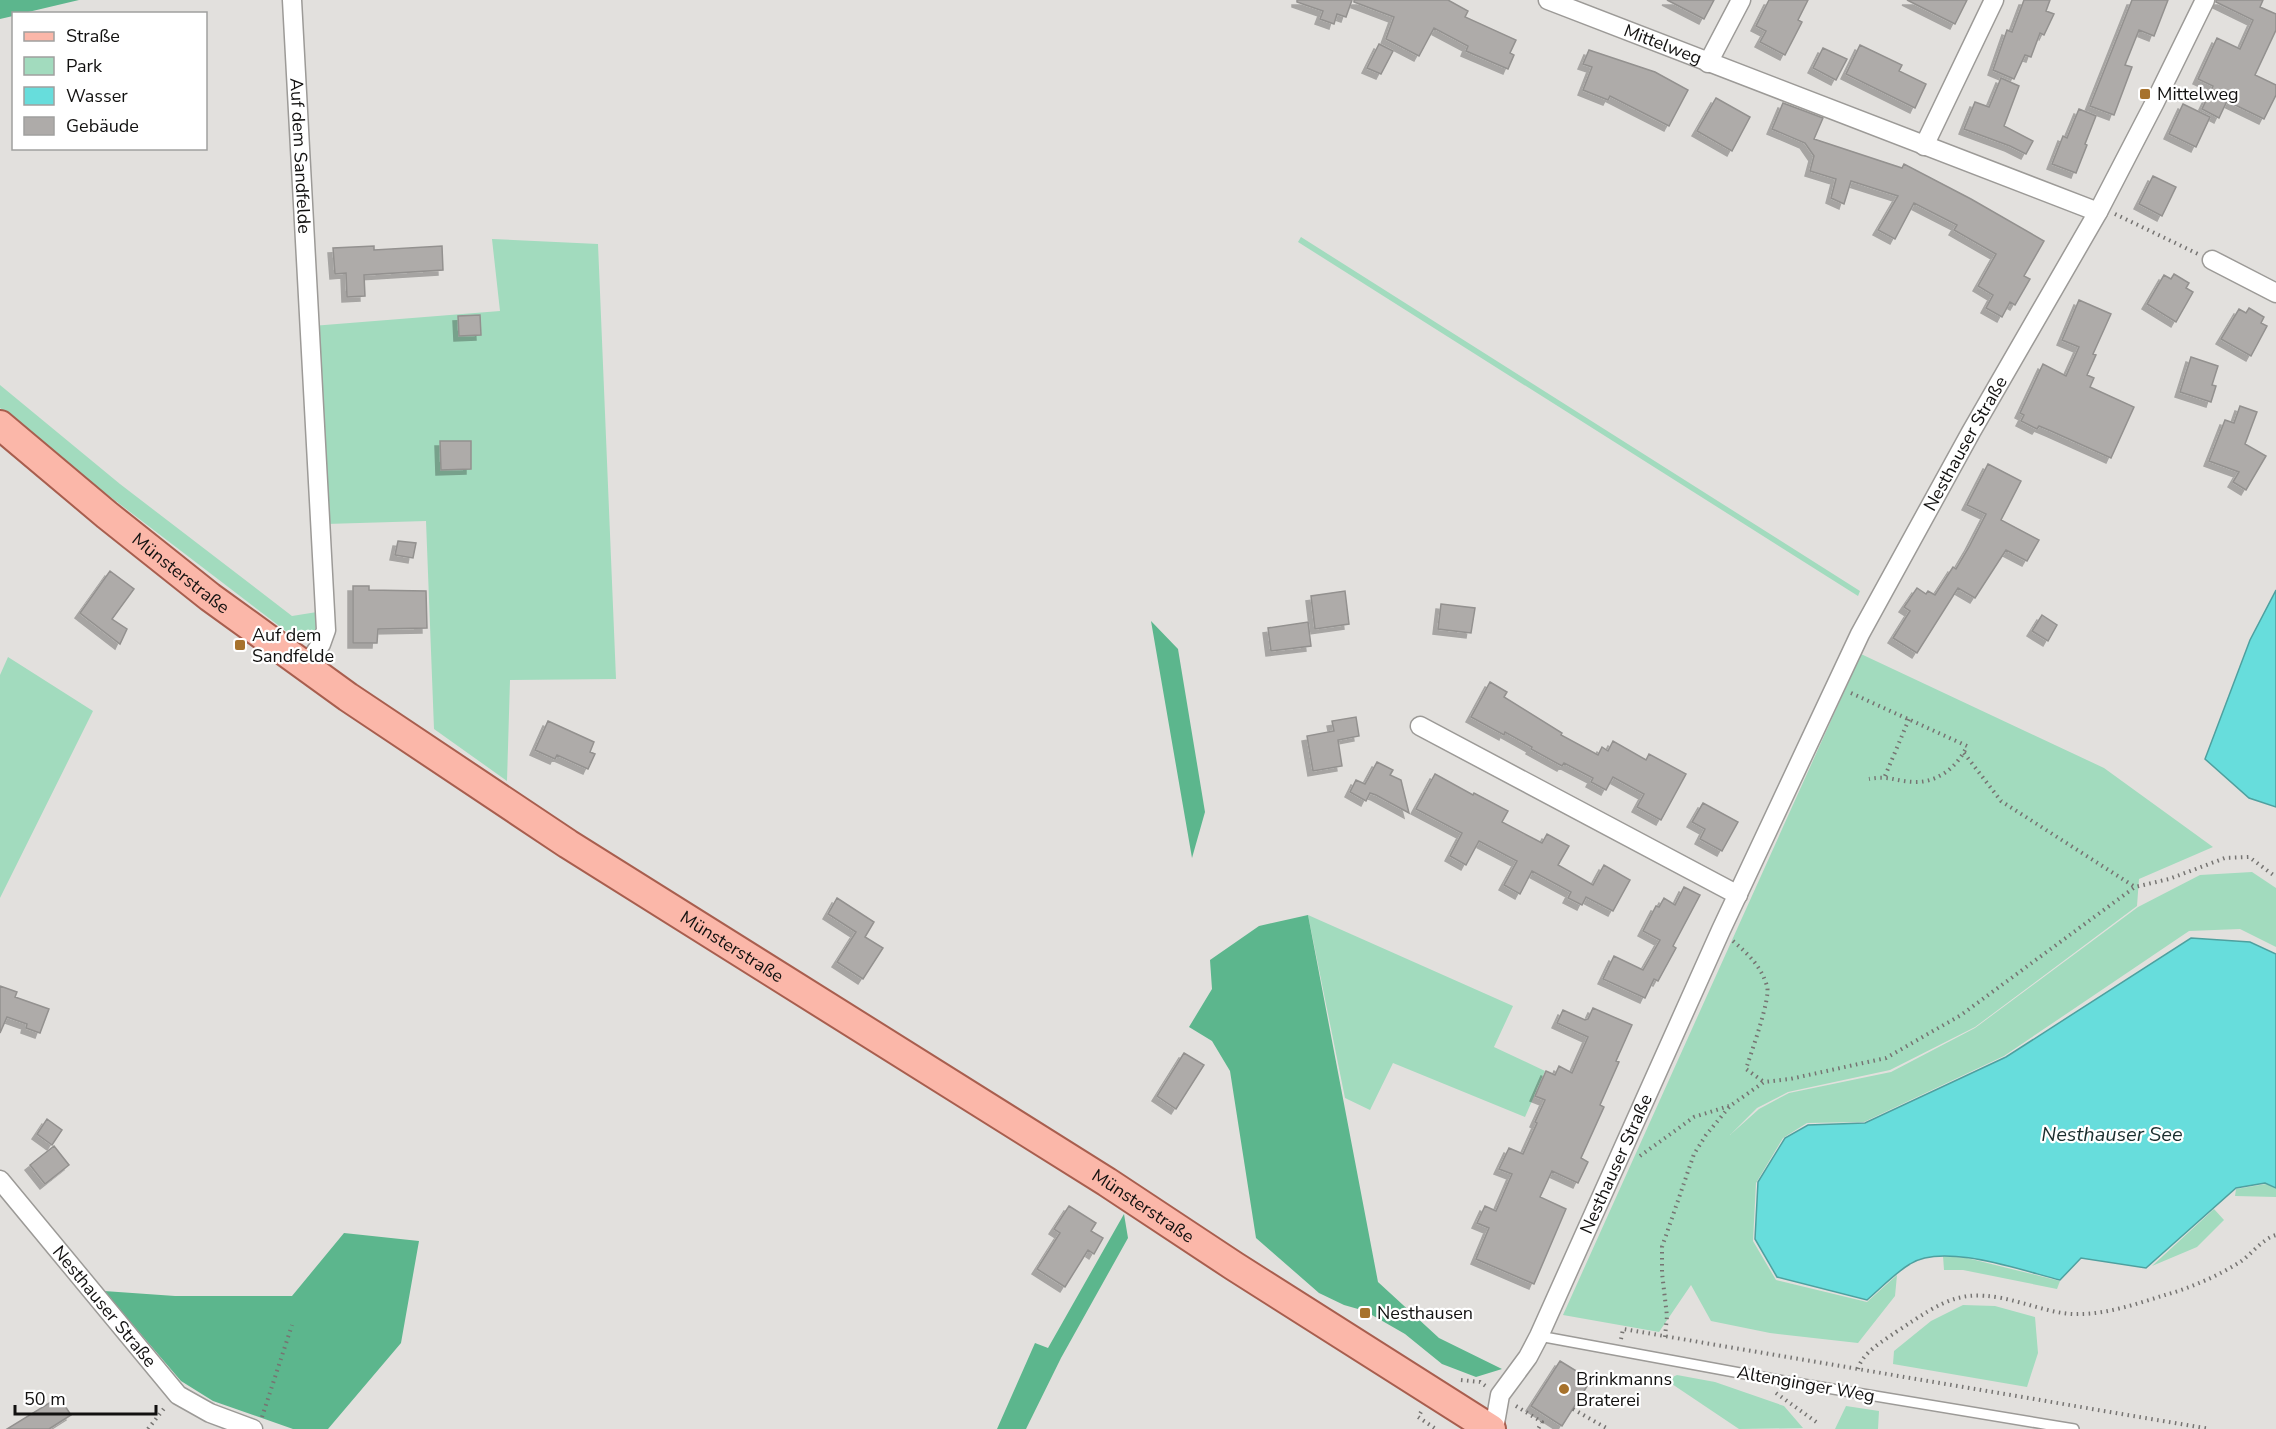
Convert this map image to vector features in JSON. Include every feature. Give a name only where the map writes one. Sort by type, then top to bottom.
[{"type":"main road","name":"Münsterstraße","points":[[0,425],[107,515],[210,597],[348,697],[568,844],[1107,1182],[1233,1266],[1492,1429]]},
{"type":"street","name":"Auf dem Sandfelde","points":[[292,0],[326,630],[321,644],[306,666]]},
{"type":"street","name":"Mittelweg","points":[[1548,0],[2098,212]]},
{"type":"street","points":[[1708,63],[1741,0]]},
{"type":"street","points":[[1924,146],[1994,0]]},
{"type":"street","name":"Nesthauser Straße","points":[[1492,1429],[1500,1395],[1528,1357],[1539,1336],[1721,930],[1860,633],[1971,432],[2098,212],[2205,0]]},
{"type":"street","points":[[2212,260],[2276,293]]},
{"type":"street","points":[[1420,726],[1738,895]]},
{"type":"street","name":"Nesthauser Straße","points":[[0,1180],[178,1395],[210,1413],[257,1424]]},
{"type":"lane","name":"Altenginger Weg","points":[[1539,1336],[1779,1380],[2074,1429]]},
{"type":"path","points":[[2098,212],[2115,214],[2212,260]]},
{"type":"path","points":[[1834,686],[1967,746],[1949,772],[1919,782],[1899,781],[1885,776],[1869,779]]},
{"type":"path","points":[[1885,776],[1909,719]]},
{"type":"path","points":[[1964,753],[2001,801],[2135,887]]},
{"type":"path","points":[[1665,1336],[1667,1316],[1662,1273],[1662,1246],[1694,1154],[1730,1106],[1764,1082],[1886,1058],[1961,1015],[2135,887],[2169,879],[2225,858],[2249,857],[2276,877]]},
{"type":"path","points":[[1721,930],[1754,960],[1768,988],[1758,1032],[1746,1068],[1764,1082]]},
{"type":"path","points":[[1620,1156],[1634,1161],[1694,1117],[1730,1106]]},
{"type":"path","points":[[1858,1369],[1860,1361],[1881,1342],[1942,1303],[1964,1296],[1995,1295],[2064,1313],[2081,1314],[2104,1311],[2168,1294],[2223,1272],[2243,1261],[2270,1237],[2276,1235]]},
{"type":"path","points":[[257,1424],[292,1325]]},
{"type":"path","points":[[1619,1352],[1623,1329],[2210,1429]]},
{"type":"path","points":[[1779,1380],[1776,1394],[1819,1424]]},
{"type":"path","points":[[148,1429],[163,1408],[178,1395]]},
{"type":"path","points":[[1573,1409],[1608,1429]]},
{"type":"green space","points":[[0,0],[79,0],[28,12],[12,12],[12,16],[0,19]]},
{"type":"green space","points":[[1301,237],[1860,591],[1858,596],[1298,242]]},
{"type":"green space","points":[[492,239],[598,244],[616,679],[510,680],[507,781],[434,729],[426,521],[326,524],[312,326],[500,311]]},
{"type":"green space","points":[[0,385],[120,484],[292,616],[317,612],[316,633],[306,641],[295,638],[66,463],[0,408]]},
{"type":"green space","points":[[1151,621],[1178,649],[1205,812],[1192,858]]},
{"type":"green space","points":[[1861,654],[2104,768],[2213,847],[2139,879],[2137,906],[1975,1027],[1890,1070],[1788,1092],[1757,1108],[1730,1135],[1759,1109],[1789,1093],[1891,1072],[1975,1028],[2138,907],[2200,875],[2252,872],[2276,888],[2276,947],[2240,929],[2189,931],[2004,1056],[1864,1122],[1807,1123],[1783,1138],[1756,1183],[1753,1241],[1776,1280],[1867,1302],[1897,1275],[1895,1296],[1858,1343],[1770,1333],[1711,1321],[1691,1285],[1659,1332],[1563,1315]]},
{"type":"green space","points":[[8,657],[93,711],[0,898],[0,675]]},
{"type":"green space","points":[[1308,915],[1513,1006],[1494,1047],[1545,1071],[1525,1117],[1393,1063],[1370,1110],[1345,1098]]},
{"type":"green space","points":[[1308,915],[1378,1282],[1439,1338],[1502,1369],[1476,1377],[1442,1364],[1405,1334],[1365,1311],[1344,1305],[1319,1293],[1256,1238],[1230,1071],[1212,1041],[1189,1027],[1212,989],[1210,960],[1259,926]]},
{"type":"green space","points":[[2266,1184],[2276,1188],[2276,1197],[2235,1196],[2236,1189]]},
{"type":"green space","points":[[2214,1209],[2224,1220],[2197,1247],[2152,1266]]},
{"type":"green space","points":[[1124,1214],[1128,1238],[1061,1358],[1026,1429],[997,1429],[1035,1343],[1048,1348]]},
{"type":"green space","points":[[344,1233],[419,1241],[401,1343],[328,1429],[293,1429],[213,1401],[181,1381],[104,1291],[175,1296],[292,1296]]},
{"type":"green space","points":[[1943,1256],[1967,1258],[2060,1281],[2057,1289],[1963,1270],[1944,1270]]},
{"type":"green space","points":[[1963,1305],[1995,1306],[2035,1317],[2038,1353],[2027,1387],[1893,1364],[1894,1351],[1931,1321]]},
{"type":"green space","points":[[1677,1375],[1715,1382],[1784,1406],[1803,1428],[1739,1429],[1666,1380]]},
{"type":"green space","points":[[1846,1406],[1879,1411],[1878,1429],[1835,1429]]},
{"type":"water","points":[[2276,590],[2276,807],[2249,798],[2205,759],[2250,640]]},
{"type":"water","name":"Nesthauser See","points":[[2191,938],[2250,942],[2276,954],[2276,1188],[2265,1183],[2236,1188],[2146,1268],[2081,1258],[2060,1280],[1984,1260],[1942,1256],[1924,1258],[1910,1264],[1893,1276],[1867,1300],[1777,1277],[1755,1239],[1758,1182],[1785,1138],[1808,1125],[1865,1123],[2006,1057]]},
{"type":"building","points":[[1297,0],[1352,0],[1346,17],[1337,14],[1334,24],[1320,19],[1323,11],[1297,2]]},
{"type":"building","points":[[1354,0],[1448,0],[1468,11],[1465,17],[1516,40],[1510,53],[1514,55],[1508,69],[1466,51],[1468,46],[1434,28],[1419,56],[1386,39],[1394,17],[1354,2]]},
{"type":"building","points":[[1667,0],[1714,0],[1704,19]]},
{"type":"building","points":[[1769,0],[1808,0],[1798,20],[1802,22],[1785,55],[1760,42],[1766,31],[1756,26]]},
{"type":"building","points":[[1907,0],[1967,0],[1955,24]]},
{"type":"building","points":[[2024,0],[2050,0],[2046,11],[2054,14],[2044,35],[2040,33],[2031,57],[2025,55],[2014,79],[1993,70],[2007,30],[2012,32]]},
{"type":"building","points":[[2132,0],[2168,0],[2154,36],[2139,30],[2125,65],[2132,67],[2114,115],[2090,106]]},
{"type":"building","points":[[2216,0],[2263,0],[2260,7],[2276,14],[2276,30],[2255,75],[2276,85],[2276,95],[2264,119],[2227,101],[2219,118],[2202,109],[2213,86],[2198,79],[2217,38],[2240,49],[2253,20]]},
{"type":"building","points":[[1379,44],[1393,51],[1381,74],[1367,68]]},
{"type":"building","points":[[1860,45],[1902,65],[1899,71],[1926,84],[1915,108],[1846,74]]},
{"type":"building","points":[[1823,48],[1847,59],[1836,80],[1813,68]]},
{"type":"building","points":[[1589,50],[1655,72],[1688,90],[1669,126],[1610,96],[1608,100],[1583,90],[1592,67],[1583,64]]},
{"type":"building","points":[[2001,78],[2019,86],[2004,126],[2033,141],[2026,154],[1964,129],[1975,102],[1989,107]]},
{"type":"building","points":[[1716,98],[1750,117],[1732,151],[1697,131]]},
{"type":"building","points":[[1783,103],[1823,118],[1814,139],[1902,168],[1904,164],[2044,241],[2024,276],[2030,279],[2015,305],[2010,302],[2002,317],[1986,308],[1993,295],[1978,286],[1996,254],[1954,230],[1957,225],[1914,203],[1895,239],[1878,230],[1898,196],[1851,181],[1844,204],[1831,198],[1836,179],[1810,171],[1814,156],[1805,143],[1772,129]]},
{"type":"building","points":[[2183,104],[2210,117],[2196,147],[2169,134]]},
{"type":"building","points":[[2079,109],[2096,116],[2076,173],[2052,164],[2063,136],[2067,138]]},
{"type":"building","points":[[2153,176],[2176,187],[2162,216],[2139,204]]},
{"type":"building","points":[[374,246],[374,250],[442,246],[443,270],[364,275],[365,296],[347,297],[346,273],[335,274],[333,248]]},
{"type":"building","points":[[2174,274],[2189,283],[2186,288],[2193,292],[2176,322],[2147,304],[2164,275],[2171,279]]},
{"type":"building","points":[[2079,300],[2111,314],[2093,354],[2096,355],[2087,375],[2094,378],[2090,387],[2134,407],[2111,458],[2039,426],[2037,429],[2021,421],[2024,415],[2020,413],[2043,364],[2066,376],[2079,347],[2062,340]]},
{"type":"building","points":[[2249,308],[2264,317],[2261,323],[2267,326],[2251,356],[2221,339],[2239,309],[2246,313]]},
{"type":"building","points":[[480,315],[481,335],[459,336],[458,316]]},
{"type":"building","points":[[2191,357],[2218,366],[2212,385],[2216,386],[2211,402],[2180,392]]},
{"type":"building","points":[[2240,406],[2257,412],[2245,444],[2266,456],[2246,490],[2233,482],[2239,472],[2209,461],[2225,420],[2234,423]]},
{"type":"building","points":[[440,441],[471,441],[471,469],[441,470]]},
{"type":"building","points":[[1988,464],[2021,481],[2001,520],[2039,540],[2027,561],[2006,550],[1975,598],[1958,588],[1917,653],[1893,638],[1910,611],[1904,607],[1917,588],[1926,594],[1928,591],[1935,595],[1953,567],[1956,569],[1969,547],[1986,514],[1967,505]]},
{"type":"building","points":[[398,541],[416,543],[413,558],[395,555]]},
{"type":"building","points":[[110,571],[134,589],[112,619],[127,629],[120,644],[80,613]]},
{"type":"building","points":[[353,586],[369,586],[369,590],[426,591],[427,628],[378,629],[377,643],[353,643]]},
{"type":"building","points":[[1345,591],[1349,624],[1315,629],[1311,596]]},
{"type":"building","points":[[1441,604],[1475,608],[1471,633],[1438,629]]},
{"type":"building","points":[[2042,615],[2057,625],[2048,641],[2032,631]]},
{"type":"building","points":[[1308,622],[1311,646],[1271,651],[1268,628]]},
{"type":"building","points":[[1490,682],[1507,692],[1504,697],[1562,733],[1561,735],[1598,755],[1602,747],[1608,751],[1613,741],[1646,760],[1649,754],[1686,774],[1661,820],[1637,807],[1644,794],[1613,777],[1606,790],[1591,782],[1593,778],[1564,763],[1562,766],[1505,732],[1504,735],[1471,717]]},
{"type":"building","points":[[1356,717],[1359,736],[1338,740],[1342,766],[1313,771],[1307,736],[1334,731],[1332,721]]},
{"type":"building","points":[[548,721],[594,742],[590,752],[595,754],[588,769],[557,755],[555,759],[535,750]]},
{"type":"building","points":[[1377,762],[1393,770],[1390,775],[1401,780],[1409,813],[1376,795],[1370,793],[1366,801],[1350,792],[1356,780],[1365,784]]},
{"type":"building","points":[[1435,774],[1508,811],[1502,822],[1542,843],[1547,834],[1569,846],[1558,865],[1593,885],[1604,865],[1630,880],[1613,911],[1586,897],[1582,905],[1568,898],[1571,892],[1532,871],[1520,894],[1504,885],[1517,861],[1479,841],[1466,865],[1450,856],[1462,833],[1416,809]]},
{"type":"building","points":[[1703,803],[1738,822],[1722,851],[1700,839],[1705,829],[1692,822]]},
{"type":"building","points":[[1684,887],[1700,895],[1673,946],[1676,948],[1658,981],[1654,979],[1645,998],[1603,979],[1614,956],[1643,970],[1660,940],[1643,931],[1656,906],[1659,907],[1664,898],[1675,905]]},
{"type":"building","points":[[837,898],[874,922],[865,937],[883,948],[863,979],[837,962],[856,932],[828,914]]},
{"type":"building","points":[[0,986],[17,992],[15,997],[49,1009],[40,1033],[26,1028],[27,1024],[7,1017],[0,1033]]},
{"type":"building","points":[[1593,1008],[1632,1025],[1600,1105],[1604,1107],[1581,1158],[1588,1162],[1578,1183],[1552,1171],[1540,1197],[1566,1209],[1534,1284],[1476,1259],[1489,1228],[1477,1223],[1485,1206],[1496,1211],[1512,1174],[1499,1169],[1509,1148],[1523,1154],[1545,1100],[1535,1096],[1546,1071],[1555,1075],[1559,1066],[1572,1073],[1588,1037],[1557,1023],[1563,1010],[1585,1020],[1588,1019]]},
{"type":"building","points":[[1184,1053],[1204,1065],[1176,1109],[1157,1096]]},
{"type":"building","points":[[47,1119],[62,1130],[52,1145],[37,1134]]},
{"type":"building","points":[[54,1146],[69,1165],[45,1184],[30,1165]]},
{"type":"building","points":[[1069,1206],[1096,1223],[1091,1231],[1103,1238],[1094,1254],[1088,1250],[1065,1287],[1037,1269],[1060,1233],[1054,1229]]},
{"type":"building","name":"Brinkmanns Braterei","points":[[1560,1361],[1591,1380],[1562,1426],[1531,1406]]},
{"type":"building","points":[[59,1397],[71,1415],[49,1429],[7,1429]]},
{"type":"place","name":"Mittelweg","points":[[2145,94]]},
{"type":"place","name":"Auf dem Sandfelde","points":[[240,645]]},
{"type":"place","name":"Nesthausen","points":[[1365,1313]]},
{"type":"place","name":"Brinkmanns Braterei","points":[[1564,1389]]}]
